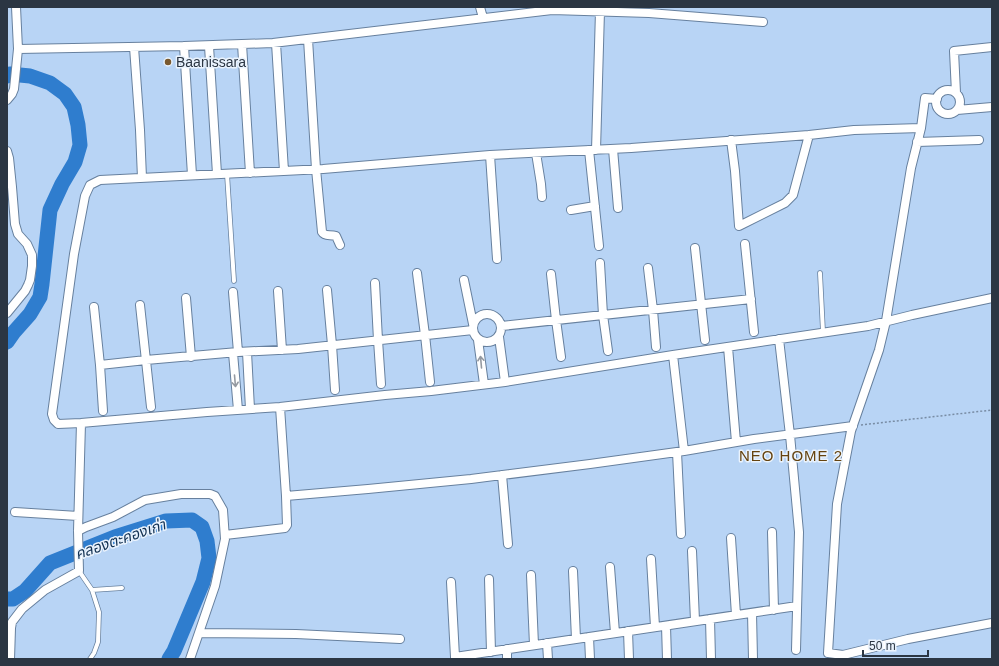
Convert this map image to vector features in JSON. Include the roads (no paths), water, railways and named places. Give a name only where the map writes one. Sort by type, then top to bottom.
[{"type":"street","points":[[7,100],[14,89],[18,49],[16,7]]},
{"type":"street","points":[[480,7],[483,18]]},
{"type":"street","points":[[18,49],[209,46],[276,43],[552,10],[649,13],[762,22]]},
{"type":"street","points":[[598,246],[592,150],[600,11]]},
{"type":"street","points":[[308,39],[316,169],[322,232],[326,235],[331,234],[336,236],[340,245]]},
{"type":"street","points":[[276,43],[284,171]]},
{"type":"street","points":[[242,44],[250,173]]},
{"type":"street","points":[[184,46],[192,175]]},
{"type":"street","points":[[209,46],[217,174]]},
{"type":"street","points":[[134,47],[142,178]]},
{"type":"street","points":[[957,110],[960,101],[956,93],[954,51],[992,47]]},
{"type":"street","points":[[956,93],[947,90],[939,95],[936,103],[938,108],[949,114],[957,110],[992,107]]},
{"type":"street","points":[[937,99],[926,98],[921,128],[911,168],[886,321],[879,350],[853,426],[837,504],[828,653],[842,655],[908,639],[992,623]]},
{"type":"street","points":[[921,128],[854,130],[809,135],[613,149],[490,155],[316,169],[100,180],[90,184],[85,196],[74,254],[52,414],[54,420],[58,424],[81,423],[280,407],[505,382],[672,355],[868,326],[992,298]]},
{"type":"street","points":[[731,140],[739,226],[785,203],[793,195],[809,135]]},
{"type":"street","points":[[917,142],[979,140]]},
{"type":"street","points":[[613,149],[618,208]]},
{"type":"street","points":[[7,151],[9,158],[15,224],[18,234],[27,244],[32,255],[32,266],[28,285],[7,313]]},
{"type":"street","points":[[536,153],[542,197]]},
{"type":"street","points":[[490,155],[498,259]]},
{"type":"street","points":[[571,210],[595,206]]},
{"type":"street","points":[[745,244],[754,332]]},
{"type":"street","points":[[695,248],[705,340]]},
{"type":"street","points":[[600,263],[608,351]]},
{"type":"street","points":[[648,268],[656,347]]},
{"type":"street","points":[[417,273],[430,382]]},
{"type":"street","points":[[551,274],[561,358]]},
{"type":"street","points":[[464,280],[473,327],[478,340],[484,384]]},
{"type":"street","points":[[375,283],[381,384]]},
{"type":"street","points":[[278,290],[282,350]]},
{"type":"street","points":[[327,290],[335,390]]},
{"type":"street","points":[[233,292],[238,410]]},
{"type":"street","points":[[186,298],[191,356]]},
{"type":"street","points":[[502,326],[751,299]]},
{"type":"street","points":[[140,305],[150,407]]},
{"type":"street","points":[[94,307],[103,411]]},
{"type":"street","points":[[473,327],[476,319],[480,315],[491,314],[496,316],[500,321],[502,326],[499,337],[505,382]]},
{"type":"street","points":[[100,365],[235,352],[282,350],[332,345],[425,335],[473,327]]},
{"type":"street","points":[[478,340],[489,342],[494,341],[499,337]]},
{"type":"street","points":[[779,339],[799,532],[796,650]]},
{"type":"street","points":[[728,347],[736,442]]},
{"type":"street","points":[[247,352],[250,409]]},
{"type":"street","points":[[672,355],[681,451],[681,534]]},
{"type":"street","points":[[225,535],[285,528],[287,525],[280,407]]},
{"type":"street","points":[[10,659],[10,620],[45,590],[78,568],[81,423]]},
{"type":"street","points":[[286,496],[368,490],[502,475],[853,426]]},
{"type":"street","points":[[502,475],[508,544]]},
{"type":"street","points":[[78,531],[86,526],[113,517],[146,500],[181,494],[210,494],[215,496],[223,510],[225,540],[215,586],[190,659]]},
{"type":"street","points":[[15,512],[78,516]]},
{"type":"street","points":[[772,532],[774,610]]},
{"type":"street","points":[[731,538],[736,615]]},
{"type":"street","points":[[692,551],[695,621]]},
{"type":"street","points":[[651,560],[655,627]]},
{"type":"street","points":[[610,567],[615,633]]},
{"type":"street","points":[[573,570],[576,639]]},
{"type":"street","points":[[531,574],[534,645]]},
{"type":"street","points":[[489,579],[491,652]]},
{"type":"street","points":[[451,582],[455,658],[797,606]]},
{"type":"street","points":[[752,613],[753,659]]},
{"type":"street","points":[[710,619],[711,659]]},
{"type":"street","points":[[666,626],[667,659]]},
{"type":"street","points":[[628,631],[629,659]]},
{"type":"street","points":[[198,632],[296,634],[400,639]]},
{"type":"street","points":[[589,637],[590,659]]},
{"type":"street","points":[[547,643],[548,659]]},
{"type":"street","points":[[507,649],[507,659]]},
{"type":"lane","points":[[227,174],[234,281]]},
{"type":"lane","points":[[820,273],[823,332]]},
{"type":"lane","points":[[78,568],[92,590],[100,612],[98,642],[90,659]]},
{"type":"lane","points":[[92,590],[122,588]]},
{"type":"waterway","name":"คลองตะคองเก่า","points":[[7,76],[10,74],[30,76],[50,83],[65,94],[74,107],[80,145],[75,162],[62,184],[50,210],[40,297],[30,314],[7,342]]},
{"type":"waterway","name":"คลองตะคองเก่า","points":[[7,599],[13,599],[25,591],[50,563],[115,537],[166,521],[192,520],[202,527],[207,541],[209,558],[203,582],[174,651],[169,659]]},
{"type":"place","name":"Baanissara","points":[[168,62]]},
{"type":"district","name":"NEO HOME 2","points":[[791,455]]}]
